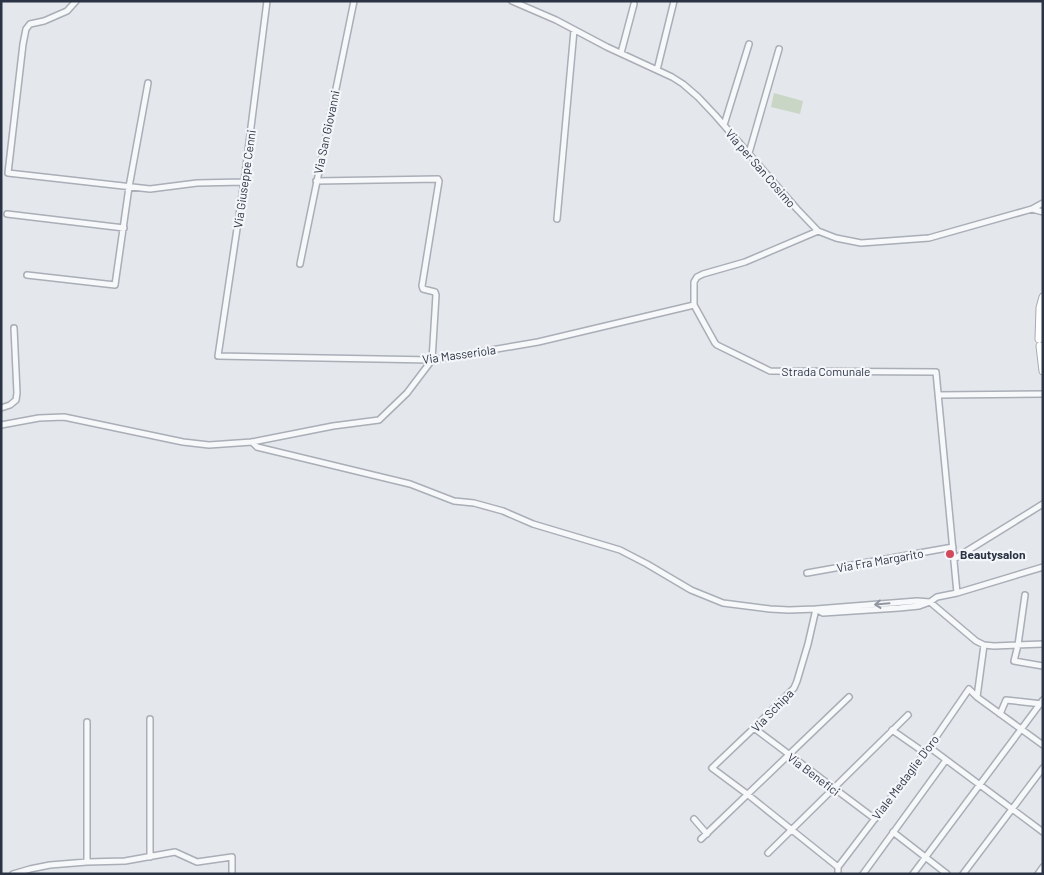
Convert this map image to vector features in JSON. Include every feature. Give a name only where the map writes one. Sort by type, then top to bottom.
[{"type":"main road","points":[[1043,297],[1039,323],[1043,371]]},
{"type":"main road","points":[[1039,323],[1043,332]]},
{"type":"street","points":[[76,1],[67,11],[44,21],[30,24],[26,29],[8,173],[150,190],[198,182],[244,182]]},
{"type":"street","name":"Via Giuseppe Cenni","points":[[218,356],[244,182],[267,1]]},
{"type":"street","name":"Via San Giovanni","points":[[300,264],[354,1]]},
{"type":"street","name":"Via per San Cosimo","points":[[512,1],[556,20],[672,77],[691,90],[818,231],[836,238],[860,243],[928,238],[1032,209],[1043,204]]},
{"type":"street","points":[[657,70],[674,1]]},
{"type":"street","points":[[621,53],[634,4]]},
{"type":"street","points":[[558,219],[574,30]]},
{"type":"street","points":[[724,125],[749,44]]},
{"type":"street","points":[[749,153],[779,49]]},
{"type":"street","points":[[26,275],[116,285],[130,187],[148,83]]},
{"type":"street","points":[[1,425],[39,418],[64,417],[209,446],[252,442],[333,426],[379,420],[407,393],[432,360],[436,296],[435,292],[423,289],[422,286],[439,182],[438,179],[316,181]]},
{"type":"street","points":[[1032,209],[1043,212]]},
{"type":"street","points":[[7,214],[124,228]]},
{"type":"street","points":[[694,305],[694,282],[697,277],[745,262],[818,231]]},
{"type":"street","name":"Via Masseriola","points":[[218,356],[432,360],[538,342],[694,305]]},
{"type":"street","name":"Strada Comunale","points":[[694,305],[717,345],[770,371],[936,372],[938,395]]},
{"type":"street","points":[[1,408],[10,405],[16,400],[14,328]]},
{"type":"street","points":[[957,593],[938,395],[1043,394]]},
{"type":"street","points":[[252,442],[257,447],[410,484],[454,501],[474,503],[503,511],[533,524],[620,550],[691,590],[723,603],[789,610],[917,601],[930,602],[976,641],[984,645],[1043,644]]},
{"type":"street","points":[[954,559],[1043,504]]},
{"type":"street","name":"Via Fra Margarito","points":[[807,573],[953,547]]},
{"type":"street","points":[[930,602],[938,597],[1043,567]]},
{"type":"street","points":[[1025,595],[1014,661],[1043,666]]},
{"type":"street","name":"Via Schipa","points":[[747,794],[712,768],[794,688],[808,644],[816,609]]},
{"type":"street","points":[[984,645],[977,696],[1043,745]]},
{"type":"street","name":"Viale Medaglie D'oro","points":[[838,866],[925,753],[969,689],[977,696]]},
{"type":"street","points":[[701,839],[849,697]]},
{"type":"street","points":[[1000,714],[1006,700],[1042,703]]},
{"type":"street","points":[[913,874],[1042,703]]},
{"type":"street","points":[[768,853],[908,715]]},
{"type":"street","points":[[150,719],[150,857]]},
{"type":"street","points":[[87,722],[87,862]]},
{"type":"street","name":"Via Benefici","points":[[754,728],[874,819]]},
{"type":"street","points":[[892,730],[925,753]]},
{"type":"street","points":[[929,747],[1043,832]]},
{"type":"street","name":"Viale Medaglie D'oro","points":[[863,874],[946,760]]},
{"type":"street","points":[[963,874],[1043,768]]},
{"type":"street","points":[[747,794],[838,866],[838,874]]},
{"type":"street","points":[[694,820],[707,834]]},
{"type":"street","points":[[893,832],[947,874]]},
{"type":"street","points":[[14,874],[36,868],[87,862],[125,861],[174,852],[197,862],[232,857],[232,874]]},
{"type":"street","points":[[1038,874],[1043,867]]},
{"type":"green space","points":[[774,93],[803,101],[800,114],[771,107]]},
{"type":"place","name":"Beautysalon","points":[[950,554]]}]
